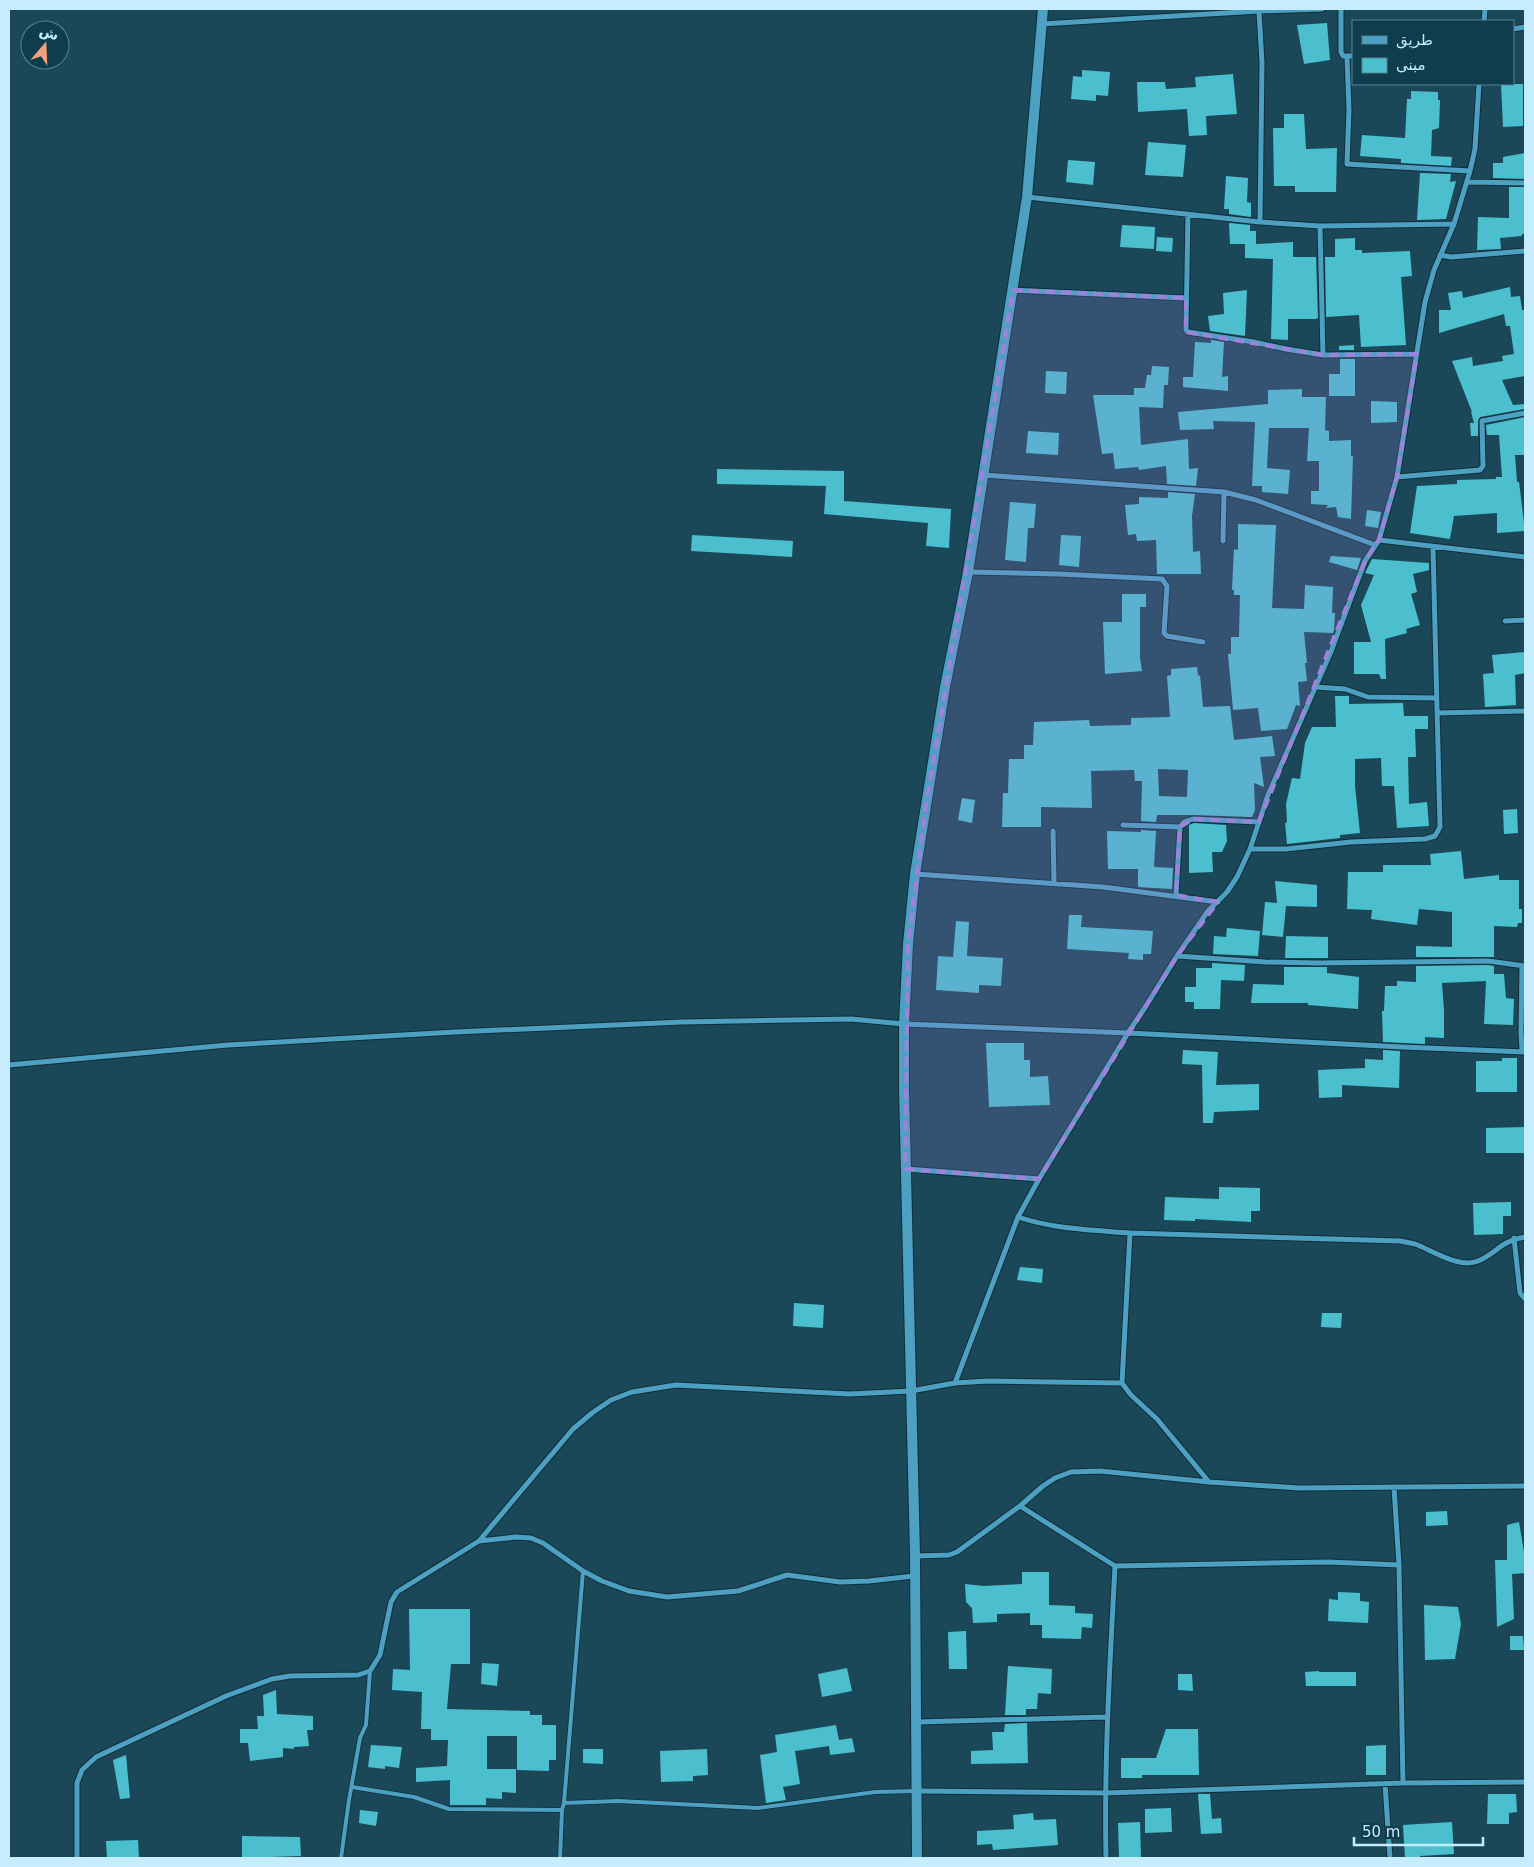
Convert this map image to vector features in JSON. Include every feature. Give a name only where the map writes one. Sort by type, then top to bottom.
[{"type":"street","points":[[917,1858],[915,1556],[905,1169],[904,1024],[908,944],[915,874],[945,687],[968,572],[1027,197],[1043,9]]},
{"type":"street","points":[[1041,24],[1322,9]]},
{"type":"street","points":[[1341,9],[1341,52],[1344,56],[1350,56],[1347,164],[1470,171]]},
{"type":"street","points":[[1259,11],[1262,63],[1260,222]]},
{"type":"street","points":[[954,1383],[1018,1217],[1039,1179],[1177,956],[1208,911],[1218,902],[1237,877],[1250,850],[1268,795],[1330,654],[1365,561],[1377,543],[1397,476],[1425,302],[1440,255],[1454,224],[1470,171],[1474,149],[1479,85]]},
{"type":"street","points":[[1467,182],[1525,183]]},
{"type":"street","points":[[1027,197],[1260,222],[1320,226],[1454,224]]},
{"type":"street","points":[[1188,214],[1186,298],[1186,330],[1188,332],[1245,340],[1323,355],[1417,354]]},
{"type":"street","points":[[1320,226],[1323,355]]},
{"type":"street","points":[[1440,255],[1451,257],[1525,251]]},
{"type":"street","points":[[1013,290],[1186,298]]},
{"type":"street","points":[[1397,476],[1480,470],[1483,466],[1482,421],[1525,413]]},
{"type":"street","points":[[984,475],[1224,492],[1256,500],[1377,543],[1525,557]]},
{"type":"street","points":[[1223,542],[1224,492]]},
{"type":"street","points":[[1250,850],[1286,849],[1351,842],[1425,839],[1435,836],[1440,827],[1433,548]]},
{"type":"street","points":[[968,572],[1162,579],[1168,586],[1164,633],[1167,636],[1204,642]]},
{"type":"street","points":[[1505,621],[1525,620]]},
{"type":"street","points":[[1315,687],[1345,689],[1368,697],[1436,698]]},
{"type":"street","points":[[1437,712],[1525,711]]},
{"type":"street","points":[[1176,895],[1180,826],[1184,822],[1193,819],[1259,822]]},
{"type":"street","points":[[1123,825],[1180,826]]},
{"type":"street","points":[[1053,831],[1054,883]]},
{"type":"street","points":[[915,874],[1054,883],[1176,895],[1218,902]]},
{"type":"street","points":[[9,1065],[228,1045],[455,1032],[851,1018],[904,1024],[1524,1052],[1521,1033],[1524,966],[1488,960],[1317,963],[1265,962],[1177,956]]},
{"type":"street","points":[[905,1169],[1039,1179]]},
{"type":"street","points":[[1018,1217],[1042,1223],[1130,1233],[1400,1241],[1415,1244],[1444,1257],[1469,1263],[1477,1262],[1514,1238],[1525,1237]]},
{"type":"street","points":[[1130,1233],[1122,1383],[1131,1395],[1156,1419],[1209,1482]]},
{"type":"street","points":[[1514,1238],[1520,1293],[1525,1299]]},
{"type":"street","points":[[77,1858],[77,1783],[82,1770],[96,1757],[255,1684],[290,1676],[358,1675],[370,1671],[380,1655],[391,1602],[394,1596],[478,1541],[574,1429],[611,1400],[632,1392],[676,1385],[850,1394],[911,1391],[954,1383],[1015,1381],[1122,1383]]},
{"type":"street","points":[[915,1556],[958,1552],[1055,1478],[1071,1472],[1100,1471],[1209,1482],[1299,1488],[1525,1486]]},
{"type":"street","points":[[1394,1487],[1400,1565],[1402,1783]]},
{"type":"street","points":[[1020,1506],[1115,1566],[1319,1562],[1400,1565]]},
{"type":"street","points":[[478,1541],[516,1537],[530,1538],[555,1550],[583,1571],[629,1591],[667,1598],[738,1591],[787,1576],[840,1582],[876,1581],[914,1576]]},
{"type":"street","points":[[1106,1858],[1104,1793],[1106,1717],[1115,1566]]},
{"type":"street","points":[[917,1722],[1106,1717]]},
{"type":"street","points":[[917,1791],[1104,1793],[1402,1783],[1525,1782]]},
{"type":"street","points":[[1386,1784],[1390,1858]]},
{"type":"lane","points":[[560,1858],[562,1810],[583,1571]]},
{"type":"lane","points":[[341,1858],[360,1738],[366,1725],[370,1671]]},
{"type":"lane","points":[[352,1786],[414,1797],[449,1809],[562,1810]]},
{"type":"lane","points":[[564,1803],[618,1801],[758,1808],[875,1792],[917,1791]]},
{"type":"highlighted area","points":[[1013,290],[1186,298],[1186,332],[1323,355],[1417,354],[1397,477],[1379,540],[1365,561],[1259,822],[1193,819],[1180,827],[1176,895],[1218,902],[1177,956],[1039,1179],[905,1169],[908,944],[926,804]]},
{"type":"building","points":[[1327,23],[1330,60],[1304,64],[1297,25]]},
{"type":"building","points":[[1082,70],[1110,72],[1108,96],[1096,95],[1096,101],[1071,99],[1073,76],[1082,77]]},
{"type":"building","points":[[1233,74],[1237,114],[1206,116],[1207,135],[1189,136],[1187,109],[1138,112],[1137,82],[1165,82],[1166,89],[1196,87],[1195,77]]},
{"type":"building","points":[[1523,84],[1523,126],[1503,127],[1501,85]]},
{"type":"building","points":[[1411,91],[1438,92],[1438,100],[1440,100],[1439,128],[1432,130],[1431,156],[1452,157],[1451,166],[1401,163],[1401,159],[1360,156],[1362,135],[1405,138],[1407,99],[1411,99]]},
{"type":"building","points":[[1284,114],[1304,114],[1306,149],[1337,148],[1336,192],[1295,192],[1295,186],[1274,186],[1273,128],[1284,128]]},
{"type":"building","points":[[1148,142],[1186,145],[1183,177],[1145,175]]},
{"type":"building","points":[[1525,153],[1525,179],[1493,178],[1493,163],[1503,163],[1503,157]]},
{"type":"building","points":[[1068,160],[1095,162],[1093,185],[1066,182]]},
{"type":"building","points":[[1420,173],[1451,174],[1450,182],[1456,181],[1446,219],[1417,220]]},
{"type":"building","points":[[1226,176],[1248,178],[1247,202],[1251,203],[1251,217],[1229,214],[1229,209],[1224,209]]},
{"type":"building","points":[[1509,187],[1525,187],[1525,234],[1522,234],[1522,236],[1500,238],[1501,249],[1477,250],[1478,217],[1509,218]]},
{"type":"building","points":[[1229,223],[1250,225],[1250,231],[1256,231],[1256,244],[1293,242],[1293,257],[1316,257],[1318,318],[1288,319],[1288,340],[1271,339],[1273,259],[1245,258],[1245,244],[1230,244]]},
{"type":"building","points":[[1122,225],[1155,227],[1154,249],[1120,247]]},
{"type":"building","points":[[1157,237],[1173,238],[1172,252],[1156,251]]},
{"type":"building","points":[[1355,238],[1355,250],[1362,250],[1362,253],[1410,251],[1412,276],[1401,277],[1406,345],[1361,347],[1359,315],[1326,317],[1325,257],[1335,257],[1335,239]]},
{"type":"building","points":[[1510,287],[1511,297],[1520,296],[1522,310],[1525,310],[1525,376],[1502,380],[1513,405],[1525,404],[1525,409],[1480,417],[1478,421],[1478,436],[1471,436],[1470,423],[1474,423],[1472,412],[1452,361],[1472,357],[1473,366],[1503,361],[1502,356],[1514,354],[1510,326],[1506,326],[1504,314],[1439,333],[1439,310],[1451,310],[1448,293],[1462,291],[1463,298]]},
{"type":"building","points":[[1247,290],[1245,336],[1210,331],[1208,316],[1224,314],[1223,293]]},
{"type":"building","points":[[1211,340],[1224,342],[1222,377],[1228,376],[1228,391],[1183,387],[1183,377],[1193,377],[1195,342],[1211,343]]},
{"type":"building","points":[[1354,345],[1354,350],[1339,350],[1339,346]]},
{"type":"building","points":[[1340,359],[1355,359],[1355,396],[1329,396],[1329,374],[1340,374]]},
{"type":"building","points":[[1152,366],[1169,367],[1168,385],[1164,385],[1163,408],[1139,407],[1141,445],[1188,439],[1189,469],[1198,468],[1196,486],[1167,484],[1166,466],[1139,470],[1138,467],[1115,469],[1113,453],[1102,454],[1093,395],[1134,395],[1134,388],[1145,388],[1147,375],[1151,375]]},
{"type":"building","points":[[1046,371],[1067,372],[1066,394],[1045,393]]},
{"type":"building","points":[[1302,389],[1302,397],[1326,397],[1325,430],[1329,431],[1329,441],[1351,440],[1351,456],[1353,456],[1351,519],[1338,517],[1336,507],[1326,508],[1328,505],[1311,504],[1311,491],[1319,491],[1319,461],[1307,461],[1309,428],[1269,428],[1267,468],[1290,470],[1288,494],[1262,492],[1262,486],[1252,486],[1255,422],[1213,421],[1214,429],[1180,430],[1178,412],[1268,404],[1268,390]]},
{"type":"building","points":[[1371,401],[1397,402],[1397,422],[1371,423]]},
{"type":"building","points":[[1525,417],[1525,455],[1515,455],[1517,482],[1519,482],[1525,531],[1497,533],[1497,513],[1454,516],[1450,539],[1410,533],[1417,486],[1457,484],[1457,480],[1496,479],[1496,477],[1502,477],[1499,435],[1487,435],[1486,425]]},
{"type":"building","points":[[1028,431],[1059,433],[1058,455],[1026,453]]},
{"type":"building","points":[[717,469],[844,471],[844,501],[951,509],[949,548],[926,546],[928,523],[824,514],[826,486],[717,484]]},
{"type":"building","points":[[1168,492],[1195,494],[1192,516],[1193,552],[1200,551],[1201,574],[1157,574],[1156,540],[1137,541],[1136,534],[1128,535],[1125,505],[1139,504],[1139,497],[1168,498]]},
{"type":"building","points":[[1010,502],[1036,504],[1034,528],[1028,528],[1026,562],[1005,560]]},
{"type":"building","points":[[1367,510],[1381,512],[1378,528],[1365,526]]},
{"type":"building","points":[[1238,524],[1276,525],[1272,608],[1304,609],[1305,585],[1333,587],[1332,613],[1335,613],[1334,630],[1333,633],[1304,632],[1307,681],[1298,682],[1300,706],[1296,705],[1287,729],[1261,731],[1258,708],[1233,710],[1228,654],[1231,654],[1231,637],[1239,637],[1240,595],[1234,595],[1234,590],[1232,590],[1234,549],[1238,550]]},
{"type":"building","points":[[692,535],[793,541],[792,557],[691,551]]},
{"type":"building","points":[[1061,535],[1081,536],[1079,567],[1059,565]]},
{"type":"building","points":[[1331,556],[1361,558],[1357,570],[1329,562]]},
{"type":"building","points":[[1372,559],[1429,563],[1429,570],[1413,574],[1417,592],[1411,594],[1420,625],[1406,629],[1407,633],[1385,639],[1386,679],[1381,679],[1379,674],[1354,674],[1354,642],[1371,642],[1361,605],[1374,575],[1365,573]]},
{"type":"building","points":[[1122,594],[1146,594],[1146,607],[1140,607],[1140,658],[1142,671],[1105,674],[1103,622],[1122,622]]},
{"type":"building","points":[[1525,652],[1525,673],[1515,675],[1516,705],[1485,707],[1483,674],[1494,673],[1492,655]]},
{"type":"building","points":[[1197,667],[1198,676],[1200,675],[1203,707],[1230,706],[1234,740],[1272,736],[1275,756],[1260,757],[1264,787],[1254,783],[1255,810],[1252,817],[1157,815],[1156,822],[1141,821],[1142,781],[1135,781],[1134,770],[1091,771],[1092,808],[1041,807],[1041,827],[1002,827],[1003,793],[1008,793],[1009,759],[1024,759],[1024,745],[1033,745],[1034,722],[1089,720],[1090,726],[1131,725],[1131,718],[1170,717],[1167,676],[1171,675],[1171,669]],"holes":[[[1158,769],[1188,770],[1187,797],[1159,796]]]},
{"type":"building","points":[[1335,696],[1349,696],[1349,704],[1403,703],[1404,716],[1428,716],[1428,729],[1415,729],[1416,757],[1408,757],[1409,804],[1427,802],[1429,826],[1397,828],[1394,786],[1382,786],[1381,758],[1355,759],[1355,786],[1360,833],[1340,835],[1340,838],[1287,844],[1286,804],[1292,778],[1300,779],[1305,743],[1312,727],[1336,727]]},
{"type":"building","points":[[962,798],[975,800],[972,823],[958,820]]},
{"type":"building","points":[[1517,809],[1518,833],[1504,834],[1503,810]]},
{"type":"building","points":[[1194,823],[1226,825],[1227,841],[1222,852],[1212,852],[1213,872],[1189,873],[1189,825]]},
{"type":"building","points":[[1141,830],[1156,831],[1154,867],[1173,868],[1172,889],[1138,887],[1138,869],[1108,869],[1107,831],[1141,832]]},
{"type":"building","points":[[1461,851],[1464,879],[1499,875],[1499,880],[1519,880],[1519,909],[1522,909],[1522,923],[1518,923],[1517,927],[1494,926],[1494,957],[1416,957],[1416,946],[1452,947],[1452,912],[1419,909],[1417,925],[1371,919],[1372,910],[1347,909],[1348,872],[1383,872],[1383,865],[1431,865],[1430,854]]},
{"type":"building","points":[[1275,881],[1317,885],[1317,907],[1286,906],[1283,937],[1262,935],[1265,902],[1277,903]]},
{"type":"building","points":[[1069,915],[1082,915],[1081,927],[1153,931],[1151,954],[1143,954],[1143,960],[1128,959],[1129,953],[1067,949]]},
{"type":"building","points":[[956,921],[969,922],[967,956],[1003,958],[1001,986],[979,985],[979,993],[936,990],[938,956],[953,957]]},
{"type":"building","points":[[1227,928],[1260,931],[1258,956],[1213,954],[1214,936],[1226,937]]},
{"type":"building","points":[[1286,936],[1328,937],[1328,958],[1285,958]]},
{"type":"building","points":[[1212,963],[1245,965],[1244,981],[1221,980],[1220,1009],[1194,1009],[1194,1002],[1185,1002],[1185,987],[1196,987],[1196,968],[1212,968]]},
{"type":"building","points":[[1416,966],[1494,966],[1494,974],[1504,974],[1506,998],[1514,999],[1513,1025],[1484,1024],[1486,981],[1442,983],[1444,1038],[1425,1037],[1425,1044],[1383,1042],[1382,1011],[1384,1011],[1385,986],[1397,986],[1397,981],[1416,982]]},
{"type":"building","points":[[1284,967],[1327,967],[1327,973],[1359,977],[1358,1009],[1308,1005],[1308,1003],[1251,1003],[1253,984],[1284,985]]},
{"type":"building","points":[[986,1043],[1024,1043],[1024,1060],[1030,1060],[1030,1077],[1048,1076],[1050,1105],[989,1107]]},
{"type":"building","points":[[1183,1050],[1218,1052],[1216,1085],[1259,1084],[1259,1110],[1214,1112],[1213,1123],[1203,1123],[1202,1065],[1182,1064]]},
{"type":"building","points":[[1383,1050],[1400,1051],[1399,1088],[1342,1085],[1342,1097],[1319,1098],[1318,1070],[1365,1068],[1365,1059],[1383,1060]]},
{"type":"building","points":[[1502,1058],[1517,1058],[1517,1092],[1476,1092],[1476,1061],[1502,1061]]},
{"type":"building","points":[[1525,1127],[1525,1153],[1486,1153],[1486,1128]]},
{"type":"building","points":[[1219,1187],[1260,1188],[1260,1211],[1251,1211],[1251,1222],[1195,1219],[1195,1221],[1164,1220],[1165,1197],[1219,1199]]},
{"type":"building","points":[[1511,1202],[1511,1216],[1503,1216],[1503,1234],[1474,1235],[1473,1203]]},
{"type":"building","points":[[1020,1267],[1043,1269],[1042,1283],[1017,1280]]},
{"type":"building","points":[[794,1303],[824,1305],[823,1328],[793,1326]]},
{"type":"building","points":[[1322,1313],[1342,1313],[1341,1328],[1321,1327]]},
{"type":"building","points":[[1447,1511],[1448,1525],[1426,1526],[1426,1512]]},
{"type":"building","points":[[1519,1522],[1525,1558],[1525,1573],[1512,1574],[1514,1619],[1497,1627],[1495,1560],[1507,1560],[1507,1525]]},
{"type":"building","points":[[1022,1572],[1049,1572],[1049,1605],[1075,1606],[1075,1613],[1093,1614],[1092,1628],[1082,1627],[1081,1639],[1042,1638],[1042,1625],[1030,1625],[1030,1613],[997,1614],[997,1622],[973,1623],[972,1608],[966,1602],[965,1584],[984,1586],[1022,1584]]},
{"type":"building","points":[[1338,1592],[1360,1593],[1360,1601],[1369,1602],[1368,1623],[1328,1621],[1329,1599],[1338,1600]]},
{"type":"building","points":[[1424,1605],[1458,1607],[1461,1624],[1455,1659],[1425,1660]]},
{"type":"building","points":[[409,1609],[470,1609],[470,1664],[451,1664],[447,1709],[530,1711],[530,1715],[542,1715],[542,1725],[556,1725],[556,1760],[549,1760],[549,1771],[517,1770],[517,1736],[487,1736],[487,1769],[516,1769],[516,1793],[502,1792],[502,1799],[486,1798],[486,1805],[450,1805],[450,1780],[416,1782],[416,1768],[447,1766],[448,1740],[431,1740],[431,1729],[421,1729],[422,1692],[392,1690],[393,1669],[410,1670]]},
{"type":"building","points":[[966,1631],[967,1669],[949,1669],[948,1632]]},
{"type":"building","points":[[1510,1636],[1523,1636],[1524,1650],[1510,1650]]},
{"type":"building","points":[[482,1663],[499,1664],[497,1686],[481,1684]]},
{"type":"building","points":[[1008,1666],[1052,1669],[1051,1694],[1038,1693],[1037,1709],[1026,1709],[1026,1715],[1005,1715]]},
{"type":"building","points":[[847,1668],[852,1691],[822,1697],[818,1674]]},
{"type":"building","points":[[1305,1672],[1356,1672],[1356,1686],[1306,1686]]},
{"type":"building","points":[[1178,1674],[1192,1674],[1193,1691],[1178,1690]]},
{"type":"building","points":[[276,1690],[277,1714],[313,1716],[313,1730],[307,1730],[309,1746],[294,1747],[294,1749],[283,1748],[283,1757],[250,1761],[248,1743],[240,1743],[240,1729],[258,1729],[257,1716],[264,1716],[263,1695]]},
{"type":"building","points":[[1027,1723],[1028,1763],[971,1764],[971,1751],[993,1750],[992,1732],[1004,1732],[1005,1724]]},
{"type":"building","points":[[836,1725],[839,1740],[852,1738],[855,1752],[830,1755],[829,1746],[795,1751],[800,1784],[783,1787],[786,1800],[766,1803],[760,1755],[777,1752],[775,1735]]},
{"type":"building","points":[[1166,1729],[1198,1729],[1199,1775],[1142,1775],[1142,1778],[1121,1778],[1121,1758],[1156,1758]]},
{"type":"building","points":[[371,1745],[402,1747],[399,1768],[385,1766],[385,1769],[368,1767]]},
{"type":"building","points":[[1386,1745],[1386,1775],[1366,1775],[1366,1746]]},
{"type":"building","points":[[583,1749],[603,1749],[603,1764],[583,1763]]},
{"type":"building","points":[[707,1749],[708,1775],[693,1776],[693,1781],[661,1782],[660,1751]]},
{"type":"building","points":[[126,1755],[130,1798],[120,1799],[113,1760]]},
{"type":"building","points":[[1198,1794],[1210,1794],[1212,1819],[1221,1818],[1222,1833],[1201,1834]]},
{"type":"building","points":[[1488,1794],[1516,1794],[1517,1812],[1509,1813],[1509,1824],[1487,1824]]},
{"type":"building","points":[[1171,1808],[1172,1832],[1145,1833],[1145,1809]]},
{"type":"building","points":[[360,1810],[378,1812],[376,1826],[359,1823]]},
{"type":"building","points":[[1033,1813],[1034,1820],[1056,1819],[1058,1845],[993,1850],[992,1844],[977,1845],[977,1831],[1014,1829],[1013,1815]]},
{"type":"building","points":[[1140,1822],[1141,1858],[1119,1858],[1118,1823]]},
{"type":"building","points":[[1452,1822],[1454,1854],[1405,1858],[1403,1825]]},
{"type":"building","points":[[242,1836],[300,1837],[301,1856],[242,1858]]},
{"type":"building","points":[[138,1840],[139,1858],[107,1858],[106,1841]]}]
